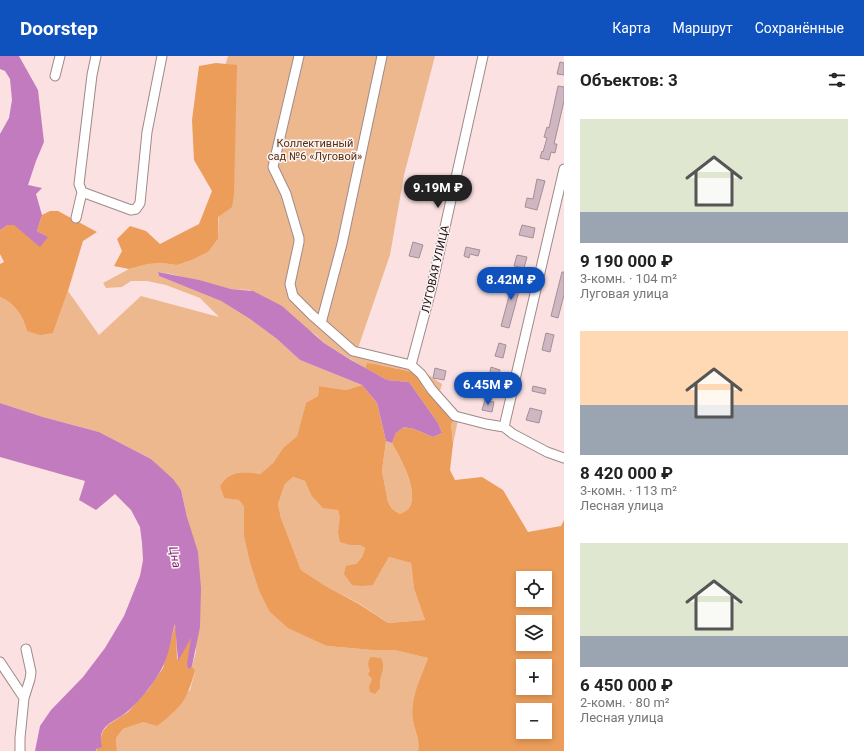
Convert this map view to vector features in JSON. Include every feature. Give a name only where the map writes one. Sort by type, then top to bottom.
[{"type":"street","points":[[55,76],[60,56]]},
{"type":"street","points":[[76,218],[82,192],[79,184],[92,75],[96,56]]},
{"type":"street","points":[[82,192],[131,210],[139,207],[147,132],[162,56]]},
{"type":"street","points":[[298,56],[273,167],[286,194],[299,238],[290,284],[291,293],[296,300],[353,351],[411,365],[421,374],[432,390],[455,416],[504,427],[513,434],[547,452],[564,458]]},
{"type":"street","points":[[321,323],[342,244],[382,56]]},
{"type":"street","name":"ЛУГОВАЯ УЛИЦА","points":[[411,365],[431,290],[483,56]]},
{"type":"street","points":[[504,427],[564,169]]},
{"type":"street","points":[[20,751],[24,698],[31,672],[26,649]]},
{"type":"street","points":[[0,662],[24,698]]},
{"type":"green space","name":"Коллективный сад №6 «Луговой»","points":[[228,56],[435,56],[404,175],[390,255],[358,348],[420,366],[424,372],[442,384],[440,391],[458,420],[453,444],[451,424],[443,405],[424,389],[417,374],[370,363],[367,363],[365,368],[324,343],[316,335],[250,290],[231,289],[158,272],[159,276],[221,301],[250,319],[277,339],[300,360],[362,385],[346,390],[319,386],[318,396],[306,404],[297,436],[283,448],[273,463],[260,474],[242,472],[232,474],[220,486],[224,497],[239,500],[244,507],[244,537],[250,563],[259,591],[269,611],[327,646],[372,650],[394,650],[428,658],[416,688],[412,713],[418,739],[418,751],[117,751],[116,738],[123,729],[144,722],[190,690],[195,672],[192,666],[196,652],[187,517],[181,490],[151,459],[99,432],[43,417],[0,403],[0,297],[14,306],[18,311],[27,331],[53,333],[68,291],[99,335],[141,296],[219,317],[200,298],[166,285],[147,281],[131,281],[122,287],[106,288],[103,283],[129,269],[148,264],[162,263],[177,265],[192,260],[208,252],[218,239],[222,76]]},
{"type":"green space","points":[[386,441],[392,443],[410,480],[412,496],[410,506],[407,510],[400,514],[392,509],[388,502],[382,471]]},
{"type":"green space","points":[[293,477],[305,481],[311,495],[338,510],[341,517],[338,532],[350,545],[360,545],[365,548],[362,557],[356,564],[373,585],[389,557],[411,563],[414,589],[425,620],[388,623],[360,604],[324,585],[301,570],[281,518],[278,504],[285,484]]},
{"type":"shaded area","points":[[216,63],[237,65],[234,194],[232,207],[218,217],[218,239],[208,252],[177,265],[162,263],[148,264],[129,269],[114,266],[122,251],[117,239],[130,226],[146,231],[160,244],[199,224],[212,191],[194,160],[192,120],[199,66]]},
{"type":"shaded area","points":[[50,211],[58,211],[97,232],[83,241],[68,291],[53,333],[40,335],[27,331],[18,311],[14,306],[0,297],[0,264],[4,262],[0,254],[0,230],[8,225],[14,225],[48,237],[37,231],[42,215]]},
{"type":"shaded area","points":[[367,363],[417,374],[424,389],[443,405],[454,419],[451,424],[453,444],[450,470],[455,480],[482,477],[503,490],[528,532],[561,526],[564,520],[564,751],[418,751],[418,739],[412,713],[416,688],[428,658],[394,650],[372,650],[327,646],[288,628],[269,611],[259,591],[244,537],[244,507],[239,500],[224,498],[220,486],[232,474],[248,472],[260,474],[273,463],[283,448],[297,436],[306,403],[318,396],[319,386],[346,390],[362,385],[377,403],[386,441],[382,471],[388,502],[392,509],[400,514],[407,510],[411,504],[412,496],[410,480],[392,443],[396,433],[404,427],[414,429],[433,437],[442,433],[438,423],[409,382],[387,380],[365,368]],"holes":[[[293,477],[305,481],[311,495],[323,508],[338,510],[340,517],[338,532],[340,542],[350,545],[360,545],[365,548],[362,557],[356,564],[346,566],[344,574],[352,585],[373,585],[389,557],[411,563],[414,589],[425,620],[388,623],[301,570],[281,518],[278,504],[285,484]]]},
{"type":"shaded area","points":[[176,622],[177,660],[191,636],[190,669],[192,666],[195,671],[186,697],[178,708],[157,726],[144,722],[123,729],[116,738],[117,751],[96,751],[103,731],[108,725],[128,712],[148,690],[163,668]]},
{"type":"shaded area","points":[[371,657],[381,658],[383,662],[380,688],[375,694],[370,692],[369,687],[372,679],[368,674],[370,671],[368,662]]},
{"type":"water","points":[[0,56],[19,56],[38,90],[44,142],[28,185],[42,188],[36,194],[42,215],[37,231],[48,237],[40,247],[14,225],[8,225],[0,230],[0,134],[9,118],[12,100],[10,79],[5,71],[0,69]]},
{"type":"water","points":[[158,272],[199,280],[231,289],[253,291],[282,306],[324,343],[351,360],[387,380],[409,382],[438,423],[442,433],[433,437],[414,429],[404,427],[396,433],[392,443],[386,441],[377,403],[362,385],[300,360],[277,339],[250,319],[221,301],[159,276]]},
{"type":"water","name":"Цна","points":[[0,403],[43,417],[99,432],[151,459],[173,479],[181,490],[187,517],[198,552],[201,588],[200,627],[192,666],[190,669],[188,668],[187,664],[191,638],[178,661],[175,624],[166,658],[159,673],[147,691],[133,707],[104,729],[101,739],[102,747],[96,749],[96,751],[35,751],[40,726],[51,710],[83,677],[105,648],[124,616],[140,576],[143,560],[140,527],[131,510],[115,494],[96,510],[79,500],[85,481],[0,457]]},
{"type":"building","points":[[560,62],[564,63],[564,75],[557,74]]},
{"type":"building","points":[[558,86],[564,87],[564,101],[554,144],[557,144],[555,153],[551,152],[549,160],[540,158],[547,138],[544,137],[547,127],[549,128]]},
{"type":"building","points":[[537,179],[545,181],[537,210],[525,207],[527,198],[533,199]]},
{"type":"building","points":[[522,225],[535,228],[533,238],[519,235]]},
{"type":"building","points":[[413,242],[423,245],[419,258],[409,256]]},
{"type":"building","points":[[466,247],[480,250],[478,256],[470,254],[469,258],[464,256]]},
{"type":"building","points":[[517,255],[527,257],[524,268],[514,266]]},
{"type":"building","points":[[562,272],[564,272],[564,295],[558,318],[551,316]]},
{"type":"building","points":[[510,277],[522,280],[509,328],[501,326],[511,289],[507,288]]},
{"type":"building","points":[[546,333],[554,335],[550,352],[542,350]]},
{"type":"building","points":[[499,343],[506,345],[503,358],[495,356]]},
{"type":"building","points":[[491,367],[500,370],[498,379],[489,376]]},
{"type":"building","points":[[435,368],[446,371],[444,380],[433,378]]},
{"type":"building","points":[[533,386],[546,389],[545,394],[532,391]]},
{"type":"building","points":[[485,400],[494,402],[492,412],[482,410]]},
{"type":"building","points":[[530,408],[542,411],[539,423],[526,420]]}]
